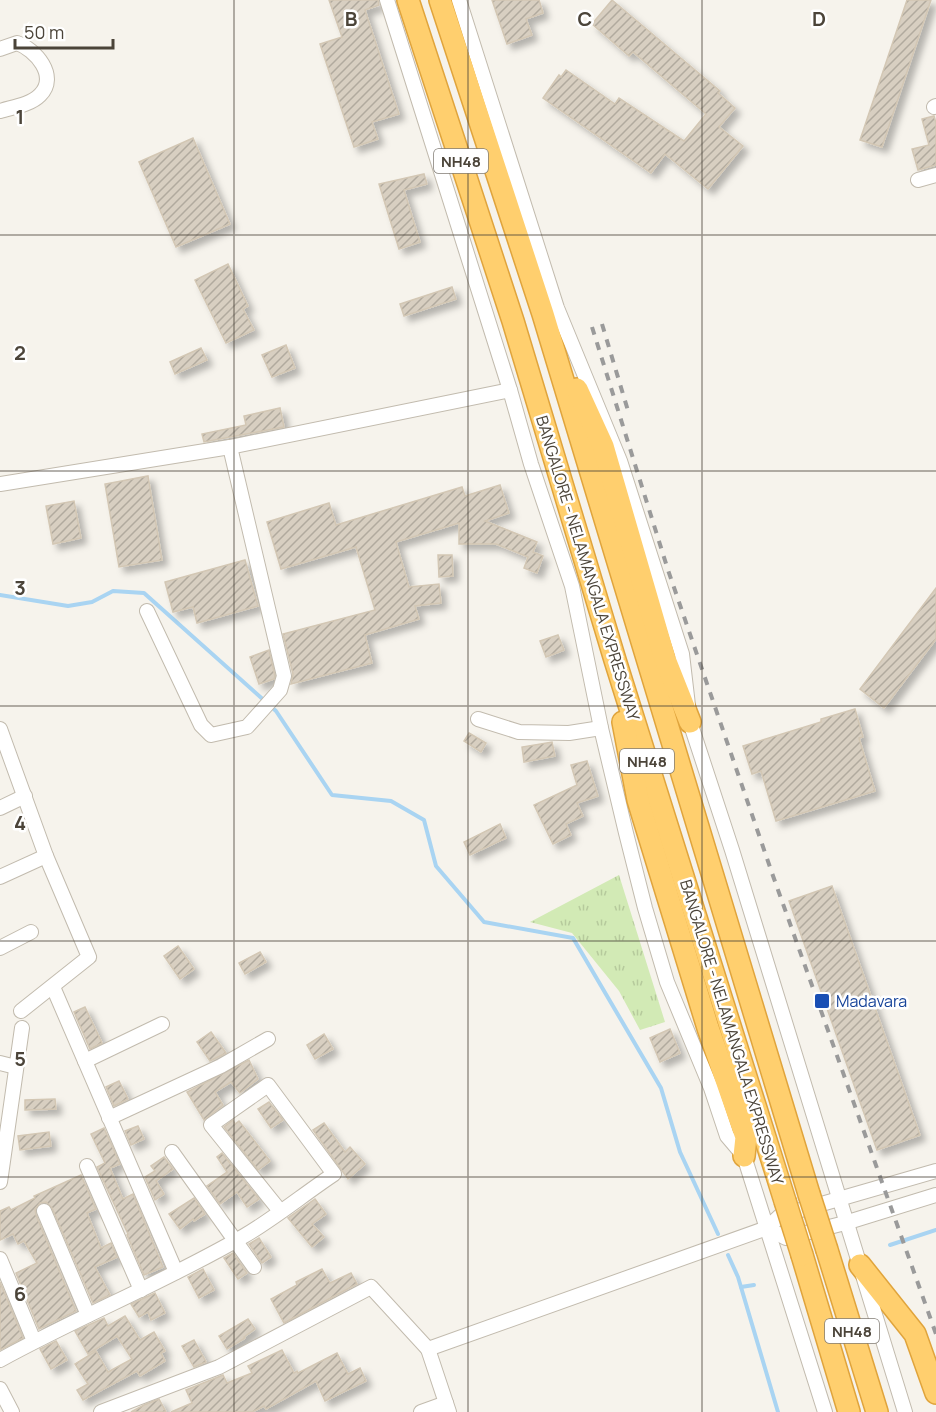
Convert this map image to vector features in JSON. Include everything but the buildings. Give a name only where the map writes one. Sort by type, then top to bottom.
[{"type":"highway","name":"BANGALORE - NELAMANGALA EXPRESSWAY","points":[[408,0],[513,321],[615,660],[849,1412]]},
{"type":"highway","name":"BANGALORE - NELAMANGALA EXPRESSWAY","points":[[440,0],[543,314],[877,1412]]},
{"type":"highway","points":[[543,314],[603,446],[665,658],[690,722]]},
{"type":"highway","points":[[615,660],[626,739],[638,800],[708,1028],[746,1137],[744,1156]]},
{"type":"highway","points":[[860,1265],[915,1334],[936,1393]]},
{"type":"street","points":[[387,0],[510,390],[531,464],[572,585],[601,728],[645,908],[667,982],[711,1088],[727,1136],[744,1156],[825,1412]]},
{"type":"street","points":[[459,0],[557,308],[624,472],[682,654],[690,722],[736,862],[905,1412]]},
{"type":"street","points":[[0,49],[17,42],[29,47],[40,58],[46,70],[46,82],[42,93],[30,102],[0,111]]},
{"type":"street","points":[[918,180],[936,175]]},
{"type":"street","points":[[0,484],[230,447],[510,390]]},
{"type":"street","points":[[147,611],[201,725],[211,735],[247,728],[280,690],[284,676],[230,447]]},
{"type":"street","points":[[478,719],[519,732],[569,733],[601,728]]},
{"type":"street","points":[[0,732],[46,856],[89,957],[21,1011]]},
{"type":"street","points":[[0,808],[25,796]]},
{"type":"street","points":[[0,877],[46,856]]},
{"type":"street","points":[[0,948],[31,932]]},
{"type":"street","points":[[53,987],[177,1272]]},
{"type":"street","points":[[85,1061],[162,1024]]},
{"type":"street","points":[[0,1182],[4,1128],[22,1029]]},
{"type":"street","points":[[109,1118],[222,1066],[267,1039]]},
{"type":"street","points":[[0,1063],[16,1066]]},
{"type":"street","points":[[0,1360],[236,1240],[280,1211],[334,1174],[268,1085],[211,1125],[280,1211]]},
{"type":"street","points":[[171,1152],[254,1267]]},
{"type":"street","points":[[87,1166],[141,1290]]},
{"type":"street","points":[[428,1349],[767,1228],[780,1216],[936,1171]]},
{"type":"street","points":[[767,1228],[786,1238],[936,1195]]},
{"type":"street","points":[[44,1211],[88,1315]]},
{"type":"street","points":[[0,1259],[34,1341]]},
{"type":"street","points":[[101,1412],[219,1367],[371,1287],[428,1349],[448,1407],[421,1412]]},
{"type":"street","points":[[0,1389],[12,1412]]},
{"type":"green space","points":[[619,875],[665,1022],[640,1030],[619,991],[572,933],[530,922]]},
{"type":"waterway","points":[[0,595],[68,606],[92,602],[113,591],[144,593],[276,711],[332,795],[391,801],[424,820],[436,866],[484,922],[573,938],[661,1088],[680,1152],[718,1234]]},
{"type":"waterway","points":[[890,1245],[936,1230]]},
{"type":"waterway","points":[[728,1255],[738,1277],[778,1412]]},
{"type":"waterway","points":[[741,1287],[754,1285]]},
{"type":"railway","points":[[602,324],[629,414]]},
{"type":"railway","points":[[592,327],[668,570],[772,873],[936,1334]]},
{"type":"place","name":"Madavara","points":[[822,1001]]}]
